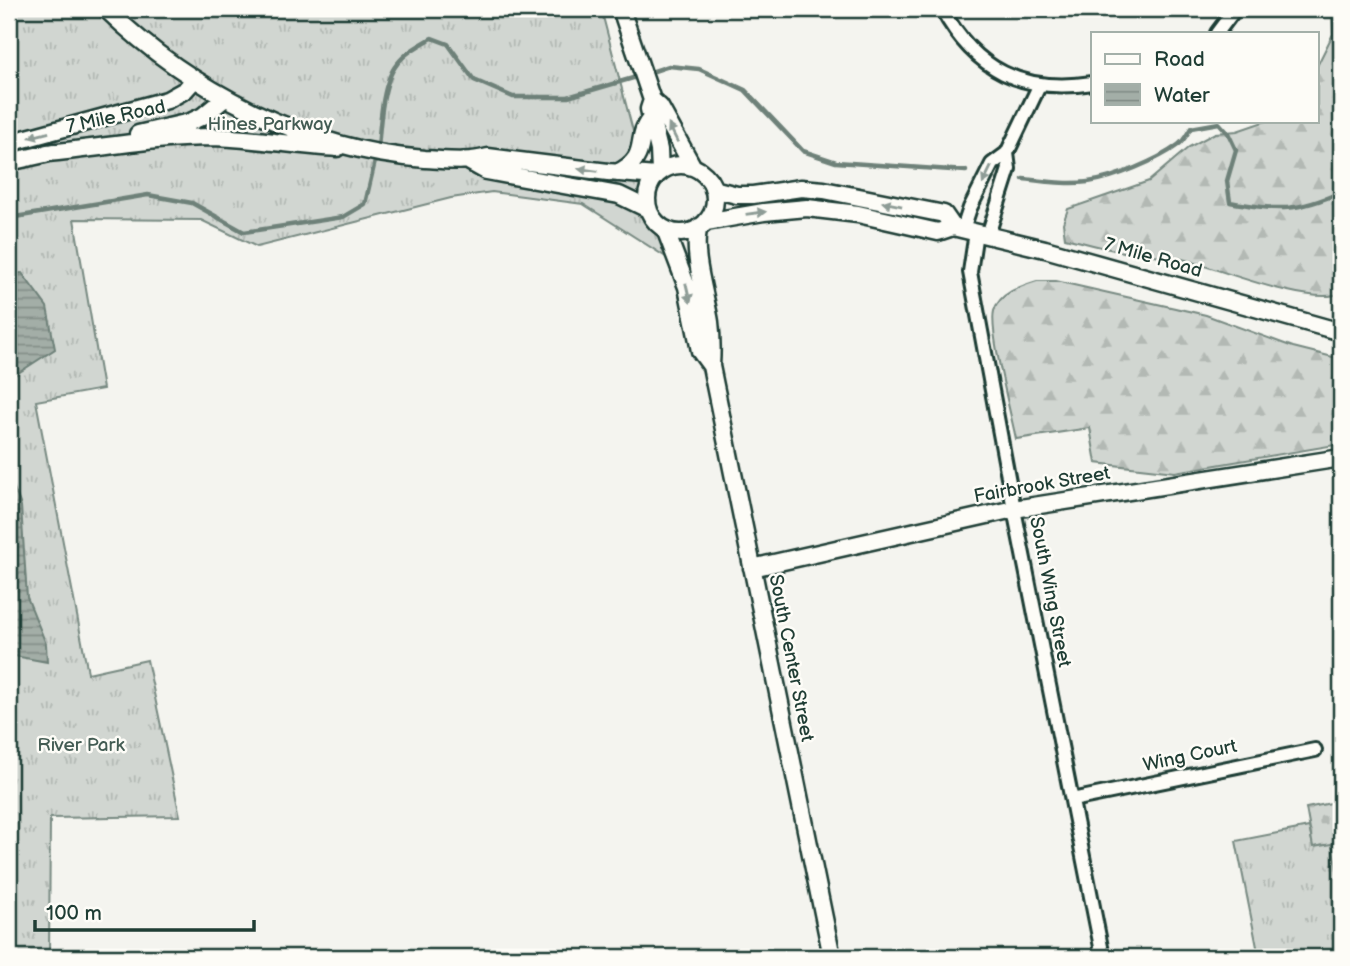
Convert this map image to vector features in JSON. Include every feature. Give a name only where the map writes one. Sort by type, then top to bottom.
[{"type":"street","points":[[106,9],[142,41],[194,80],[225,98],[276,122],[363,150]]},
{"type":"street","points":[[621,9],[650,93],[693,167]]},
{"type":"street","points":[[942,9],[964,43],[989,66],[1005,76],[1059,86],[1091,83]]},
{"type":"street","points":[[1218,32],[1235,9]]},
{"type":"street","name":"7 Mile Road","points":[[9,143],[167,100],[185,90],[194,80]]},
{"type":"street","points":[[970,231],[970,208],[992,164],[1007,153],[1041,84]]},
{"type":"street","points":[[648,209],[648,191],[658,174],[659,150],[649,109],[650,93]]},
{"type":"street","name":"7 Mile Road","points":[[9,162],[190,122],[203,117],[225,98]]},
{"type":"street","points":[[617,173],[628,168],[637,159],[644,125],[652,117]]},
{"type":"street","points":[[47,153],[174,138],[211,137],[470,162],[488,158],[617,173],[658,174],[680,165],[693,167],[704,174],[713,189],[714,206],[703,224],[682,233],[665,229],[648,209],[619,195],[486,171],[470,162]]},
{"type":"street","points":[[970,231],[1009,169],[1007,153]]},
{"type":"street","name":"7 Mile Road","points":[[713,189],[737,195],[801,188],[824,190],[944,214],[970,231]]},
{"type":"street","name":"7 Mile Road","points":[[703,224],[764,212],[807,208],[858,214],[938,232],[970,231],[1045,249],[1341,332]]},
{"type":"street","name":"South Center Street","points":[[703,224],[697,234],[699,266],[713,346],[711,366],[832,957]]},
{"type":"street","name":"South Center Street","points":[[665,229],[687,287],[700,351],[711,366]]},
{"type":"street","name":"South Wing Street","points":[[970,231],[970,272],[1014,509],[1104,957]]},
{"type":"street","name":"Fairbrook Street","points":[[752,568],[1014,509],[1341,458]]},
{"type":"street","name":"Wing Court","points":[[1072,800],[1315,750]]},
{"type":"green space","name":"Hines Parkway","points":[[9,9],[601,9],[666,257],[583,204],[492,192],[451,198],[257,247],[201,220],[74,219],[103,389],[36,401],[88,673],[147,660],[180,816],[50,818],[49,957],[9,957]]},
{"type":"green space","points":[[1332,9],[1341,9],[1341,293],[1328,296],[1288,291],[1179,258],[1128,253],[1065,238],[1063,223],[1068,209],[1149,181],[1189,147],[1215,133],[1237,131],[1263,122],[1318,122],[1318,64],[1333,34]]},
{"type":"green space","points":[[1037,281],[1056,281],[1206,315],[1293,347],[1341,359],[1341,444],[1175,472],[1096,463],[1090,428],[1016,439],[997,354],[994,311],[1006,295]]},
{"type":"green space","points":[[1341,801],[1341,890],[1332,844],[1313,847],[1306,808]]},
{"type":"green space","points":[[1309,827],[1313,846],[1332,843],[1341,890],[1341,948],[1293,957],[1259,957],[1236,841]]},
{"type":"water","points":[[22,273],[47,307],[55,349],[9,379],[9,274]]},
{"type":"water","points":[[9,475],[21,506],[27,597],[46,644],[47,662],[9,655]]},
{"type":"waterway","points":[[378,149],[383,104],[392,72],[413,49],[432,38],[448,44],[474,80],[513,97],[568,97],[640,76]]},
{"type":"waterway","points":[[648,73],[669,66],[699,69],[745,90],[803,151],[836,162],[966,171]]},
{"type":"waterway","points":[[1023,179],[1072,183],[1110,177],[1169,151],[1182,142],[1191,128],[1219,123],[1228,133],[1236,150],[1227,181],[1230,202],[1287,208],[1326,199],[1341,192]]},
{"type":"waterway","points":[[9,218],[148,195],[192,203],[244,232],[343,217],[365,204],[376,157]]},
{"type":"park label","name":"River Park","points":[[81,745]]}]
